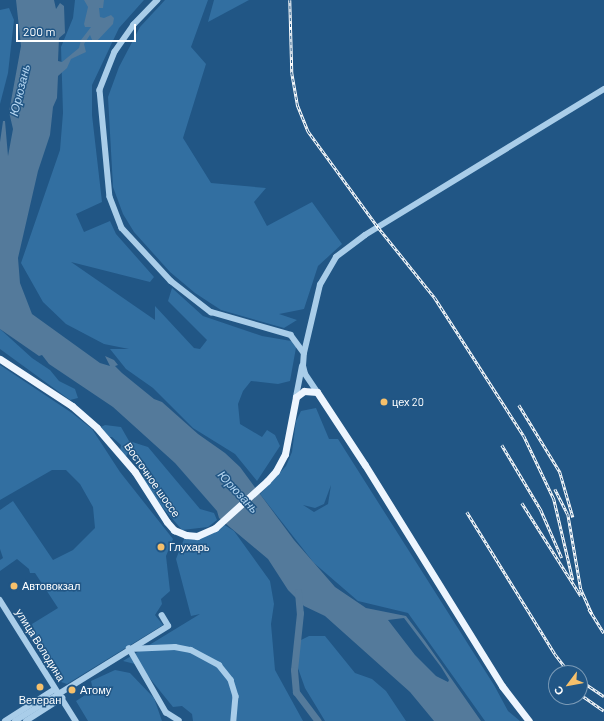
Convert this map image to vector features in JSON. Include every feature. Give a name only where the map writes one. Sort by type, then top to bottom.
[{"type":"main road","name":"Восточное шоссе","points":[[0,358],[72,406],[97,428],[135,472],[166,522],[174,530],[197,536],[215,528],[276,471],[285,454],[296,397]]},
{"type":"main road","points":[[296,397],[304,391],[317,392],[365,465],[502,686],[529,721]]},
{"type":"street","points":[[158,0],[134,25],[115,52],[100,90],[110,197],[122,228],[170,281],[211,312],[291,335],[304,353]]},
{"type":"street","name":"Восточное шоссе","points":[[296,397],[304,353],[323,277],[348,246],[604,89]]},
{"type":"street","points":[[302,366],[317,392]]},
{"type":"street","name":"улица Володина","points":[[0,600],[76,721]]},
{"type":"street","points":[[15,721],[129,648],[168,626],[162,616]]},
{"type":"street","points":[[129,648],[175,647],[191,650],[219,665],[233,686],[237,710],[234,721]]},
{"type":"street","points":[[129,648],[166,713],[179,721]]},
{"type":"street","points":[[5,721],[58,694]]},
{"type":"street","points":[[26,721],[58,694]]},
{"type":"shaded area","points":[[75,0],[144,0],[119,28],[92,85],[92,115],[102,202],[76,214],[84,232],[110,221],[116,234],[154,277],[150,282],[71,262],[155,320],[155,306],[194,348],[200,349],[207,340],[168,301],[172,288],[203,316],[262,336],[297,342],[290,381],[278,384],[251,381],[243,391],[238,404],[240,424],[262,437],[267,430],[275,435],[280,446],[257,481],[235,454],[193,428],[153,388],[126,369],[110,349],[129,349],[104,344],[66,324],[43,302],[21,263],[60,150],[63,113],[61,47],[73,18]]},
{"type":"shaded area","points":[[165,0],[208,0],[191,47],[206,64],[183,138],[211,183],[266,188],[254,202],[267,226],[312,202],[342,244],[318,266],[304,309],[279,314],[297,320],[284,328],[221,310],[195,293],[170,272],[134,232],[123,214],[113,187],[108,97],[119,67],[140,27]]},
{"type":"shaded area","points":[[214,0],[249,0],[208,22]]},
{"type":"shaded area","points":[[9,8],[14,20],[8,73],[0,104],[0,10]]},
{"type":"shaded area","points":[[0,329],[32,358],[50,370],[59,381],[75,389],[78,398],[70,400],[0,349]]},
{"type":"shaded area","points":[[0,365],[72,413],[92,429],[120,472],[173,539],[166,556],[170,591],[161,599],[162,604],[155,615],[163,625],[67,684],[61,682],[37,641],[32,624],[58,608],[35,573],[30,573],[29,569],[17,559],[0,571],[0,560],[3,558],[0,549],[0,510],[13,501],[53,560],[73,550],[95,528],[93,507],[80,484],[66,470],[52,470],[0,500]]},
{"type":"shaded area","points":[[316,408],[329,439],[338,439],[494,685],[508,711],[520,721],[485,721],[408,613],[358,601],[314,563],[260,494],[286,466],[292,452],[296,421],[301,411]],"holes":[[[331,485],[328,504],[314,512],[303,505],[315,508],[324,504]]]},
{"type":"shaded area","points":[[105,425],[121,427],[129,441],[148,447],[200,509],[214,513],[217,520],[208,527],[182,530],[141,482],[147,471],[145,463],[135,452],[128,453],[125,458],[120,452],[121,445],[112,437],[109,437],[101,427]]},
{"type":"shaded area","points":[[223,524],[234,531],[270,581],[274,604],[271,624],[275,670],[303,721],[193,721],[192,714],[182,706],[173,707],[148,676],[135,664],[123,661],[200,614],[191,616],[176,559],[184,539],[192,539]]},
{"type":"shaded area","points":[[309,636],[325,636],[355,673],[372,679],[386,691],[406,721],[325,721],[305,688],[294,657],[295,643]]},
{"type":"shaded area","points":[[115,670],[130,673],[154,698],[162,721],[88,721],[76,701],[93,690],[91,681]]},
{"type":"water","name":"Юрюзань","points":[[16,0],[54,0],[56,9],[60,3],[64,6],[65,33],[59,38],[58,61],[62,62],[79,48],[81,40],[91,27],[85,27],[84,24],[88,7],[84,0],[104,0],[103,8],[99,8],[100,17],[104,18],[111,15],[114,18],[113,24],[96,42],[93,42],[90,35],[84,44],[86,52],[71,59],[67,68],[58,76],[57,98],[53,107],[50,135],[38,171],[18,258],[20,283],[32,314],[100,363],[110,366],[105,356],[114,360],[118,365],[115,366],[122,373],[154,399],[162,402],[198,434],[225,453],[240,467],[294,540],[335,587],[366,608],[406,616],[481,721],[434,721],[410,692],[325,616],[304,606],[288,590],[268,559],[219,518],[217,511],[175,463],[113,407],[49,364],[42,355],[39,356],[0,329],[0,142],[3,121],[5,121],[8,156],[13,129],[9,112],[21,46]],"holes":[[[404,618],[449,680],[448,682],[436,676],[415,655],[388,620]]]},
{"type":"waterway","points":[[298,592],[300,613],[294,670],[296,692],[318,721]]},
{"type":"railway","points":[[290,0],[292,73],[298,106],[308,131],[378,227],[435,298],[524,436],[554,499],[573,580]]},
{"type":"railway","points":[[519,405],[560,472],[573,517]]},
{"type":"railway","points":[[502,445],[541,510],[562,558]]},
{"type":"railway","points":[[555,489],[568,514],[581,589],[592,614]]},
{"type":"railway","points":[[522,503],[581,596]]},
{"type":"railway","points":[[467,512],[555,654],[564,665]]},
{"type":"railway","points":[[589,609],[604,633]]},
{"type":"railway","points":[[588,685],[604,696]]},
{"type":"railway","points":[[588,700],[604,711]]},
{"type":"place","name":"цех 20","points":[[384,402]]},
{"type":"place","name":"Глухарь","points":[[161,547]]},
{"type":"place","name":"Автовокзал","points":[[14,586]]},
{"type":"place","name":"Ветеран","points":[[40,687]]},
{"type":"place","name":"Атому","points":[[72,690]]}]
